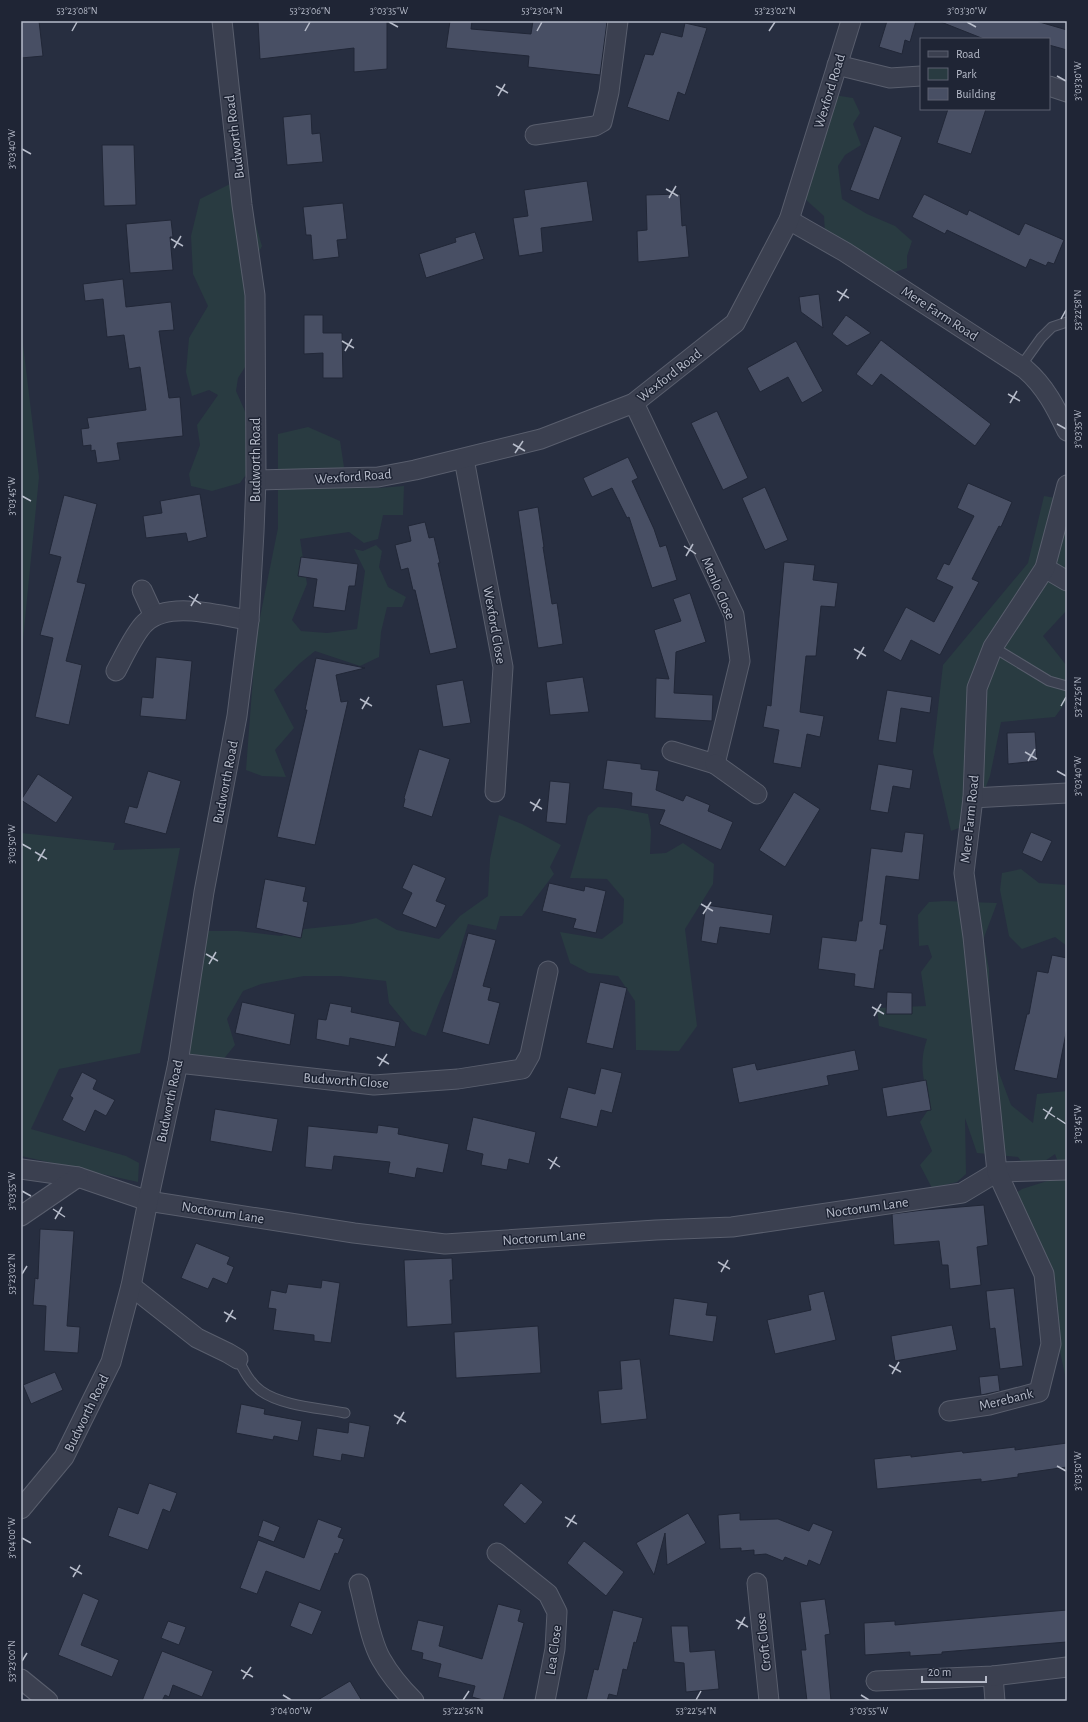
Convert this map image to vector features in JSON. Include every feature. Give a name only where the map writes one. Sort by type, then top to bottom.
[{"type":"street","name":"Budworth Road","points":[[21,1509],[64,1457],[111,1362],[131,1286],[178,1063],[204,892],[237,716],[249,620],[256,480],[255,295],[242,205],[222,21]]},
{"type":"street","points":[[535,135],[595,126],[602,122],[609,92],[618,21]]},
{"type":"street","name":"Wexford Road","points":[[256,480],[378,477],[464,459],[541,439],[634,404],[735,323],[789,220],[851,21]]},
{"type":"street","points":[[837,65],[890,78],[920,76]]},
{"type":"street","points":[[1050,86],[1067,92]]},
{"type":"street","name":"Mere Farm Road","points":[[789,220],[845,252],[1021,366],[1037,379],[1045,390],[1055,406],[1067,431]]},
{"type":"street","name":"Menlo Close","points":[[634,404],[734,615],[740,661],[715,764]]},
{"type":"street","name":"Wexford Close","points":[[464,459],[503,667],[495,792]]},
{"type":"street","name":"Mere Farm Road","points":[[1051,1344],[1044,1274],[997,1172],[973,937],[964,873],[973,798],[977,688],[994,648],[1045,568],[1067,485]]},
{"type":"street","points":[[1045,568],[1067,581]]},
{"type":"street","points":[[142,590],[154,616]]},
{"type":"street","points":[[116,671],[143,624],[154,616],[184,610],[249,620]]},
{"type":"street","points":[[672,752],[715,764],[757,794]]},
{"type":"street","points":[[973,798],[1067,793]]},
{"type":"street","name":"Budworth Close","points":[[178,1063],[374,1085],[458,1078],[522,1070],[530,1055],[548,971]]},
{"type":"street","name":"Noctorum Lane","points":[[21,1169],[78,1177],[148,1201],[354,1233],[445,1244],[656,1230],[732,1227],[962,1193],[997,1172],[1067,1170]]},
{"type":"street","points":[[21,1216],[78,1177]]},
{"type":"street","points":[[131,1286],[197,1338],[238,1359]]},
{"type":"street","name":"Merebank","points":[[949,1411],[989,1405],[1039,1392],[1051,1344]]},
{"type":"street","name":"Lea Close","points":[[497,1553],[548,1594],[557,1612],[555,1649],[545,1701]]},
{"type":"street","name":"Croft Close","points":[[757,1583],[769,1701]]},
{"type":"street","points":[[359,1584],[371,1631],[380,1658],[397,1683],[414,1701]]},
{"type":"street","points":[[876,1681],[993,1676],[1067,1667]]},
{"type":"street","points":[[993,1676],[995,1701]]},
{"type":"street","points":[[21,1679],[39,1698]]},
{"type":"lane","points":[[1021,366],[1041,338],[1052,326],[1067,322]]},
{"type":"lane","points":[[994,648],[1049,681],[1067,686]]},
{"type":"lane","points":[[238,1359],[246,1375],[253,1384],[261,1391],[272,1397],[295,1404],[345,1413]]},
{"type":"green space","points":[[834,95],[853,98],[860,113],[853,124],[861,145],[845,155],[838,166],[842,199],[867,214],[895,226],[912,241],[907,256],[907,268],[895,272],[879,265],[825,233],[824,216],[804,198]]},
{"type":"green space","points":[[238,180],[248,199],[262,246],[250,269],[256,350],[238,378],[236,391],[248,418],[246,434],[256,461],[240,483],[212,491],[191,486],[189,474],[200,445],[197,425],[218,395],[209,390],[192,396],[186,372],[189,338],[208,306],[193,274],[191,236],[200,199]]},
{"type":"green space","points":[[21,328],[39,477],[21,660]]},
{"type":"green space","points":[[308,427],[340,441],[344,467],[336,475],[344,486],[378,488],[404,486],[403,515],[383,515],[378,539],[364,543],[349,532],[300,539],[307,584],[292,620],[301,631],[327,633],[357,629],[365,571],[354,549],[363,551],[376,545],[382,551],[379,567],[388,587],[406,597],[402,607],[387,607],[381,632],[379,657],[360,666],[315,651],[299,664],[274,690],[294,728],[275,750],[286,777],[262,776],[246,770],[256,637],[278,528],[278,434]]},
{"type":"green space","points":[[1044,496],[1067,500],[1067,610],[1043,636],[1067,666],[1067,700],[1055,717],[1001,722],[990,776],[972,823],[951,831],[933,752],[943,665],[1028,563]]},
{"type":"green space","points":[[598,807],[617,808],[648,814],[651,830],[650,854],[666,853],[683,843],[714,864],[713,884],[685,929],[697,1026],[679,1051],[636,1050],[635,1001],[618,976],[589,973],[570,963],[560,932],[602,939],[623,923],[624,899],[607,879],[570,878],[588,816]]},
{"type":"green space","points":[[499,815],[522,824],[561,845],[550,867],[554,874],[522,916],[500,916],[496,930],[468,924],[451,978],[441,998],[426,1036],[412,1031],[389,1003],[386,981],[340,976],[304,976],[261,984],[243,991],[227,1019],[235,1045],[222,1061],[183,1068],[200,931],[238,931],[281,936],[305,929],[352,924],[376,918],[397,930],[439,939],[460,916],[488,896],[490,859]]},
{"type":"green space","points":[[21,833],[115,843],[113,850],[180,848],[140,1053],[59,1069],[31,1129],[126,1156],[139,1163],[138,1182],[21,1156]]},
{"type":"green space","points":[[1021,869],[1039,883],[1067,885],[1067,946],[1055,937],[1022,949],[1009,936],[1000,890],[1002,873]]},
{"type":"green space","points":[[945,901],[997,903],[983,940],[989,969],[990,1033],[996,1065],[1011,1105],[1033,1123],[1037,1094],[1067,1091],[1067,1384],[1051,1310],[1003,1202],[1022,1189],[1063,1176],[1055,1154],[1029,1172],[1018,1157],[977,1153],[965,1118],[966,1174],[957,1182],[932,1188],[920,1165],[932,1151],[920,1122],[930,1107],[922,1065],[924,1048],[927,1039],[879,1026],[877,1008],[926,1006],[921,972],[932,957],[928,945],[919,946],[918,915],[929,902]]},
{"type":"building","points":[[21,21],[39,21],[43,56],[21,58]]},
{"type":"building","points":[[258,21],[387,21],[387,69],[354,72],[354,48],[260,59]]},
{"type":"building","points":[[450,21],[472,21],[471,29],[531,34],[533,21],[607,22],[600,75],[528,67],[529,56],[446,48]]},
{"type":"building","points":[[887,21],[916,21],[910,42],[905,40],[902,54],[879,47]]},
{"type":"building","points":[[1036,21],[1067,30],[1067,50],[1050,45],[1050,38],[981,38],[941,22]]},
{"type":"building","points":[[685,23],[707,28],[685,95],[678,92],[669,121],[627,107],[645,54],[653,55],[661,32],[682,37]]},
{"type":"building","points":[[948,110],[986,110],[971,154],[937,143]]},
{"type":"building","points":[[311,114],[312,134],[320,133],[323,162],[287,165],[283,117]]},
{"type":"building","points":[[874,126],[902,137],[879,200],[850,190]]},
{"type":"building","points":[[102,145],[134,145],[136,205],[104,206]]},
{"type":"building","points":[[587,181],[593,221],[541,228],[543,252],[519,256],[513,218],[528,216],[524,190]]},
{"type":"building","points":[[680,194],[682,226],[686,225],[689,257],[638,262],[637,231],[647,230],[646,195]]},
{"type":"building","points":[[924,194],[967,215],[969,210],[1019,235],[1025,223],[1064,240],[1054,264],[1048,262],[1046,266],[1030,259],[1026,268],[947,230],[945,234],[912,217]]},
{"type":"building","points":[[343,203],[347,239],[337,240],[339,257],[313,260],[311,235],[306,235],[303,207]]},
{"type":"building","points":[[171,220],[173,237],[170,237],[173,270],[130,273],[126,224]]},
{"type":"building","points":[[475,232],[484,259],[426,278],[419,254],[456,242],[455,238]]},
{"type":"building","points":[[123,279],[126,307],[171,302],[174,330],[159,331],[169,398],[180,397],[183,436],[117,443],[120,460],[97,463],[95,450],[91,451],[91,445],[83,446],[81,429],[89,428],[87,418],[146,410],[140,367],[129,369],[124,335],[107,337],[103,299],[85,301],[83,284]]},
{"type":"building","points":[[819,294],[823,328],[801,312],[799,297]]},
{"type":"building","points":[[304,315],[323,315],[323,333],[342,333],[343,378],[323,378],[323,353],[304,354]]},
{"type":"building","points":[[846,315],[871,333],[847,346],[832,334]]},
{"type":"building","points":[[881,340],[991,424],[975,446],[881,374],[872,386],[856,374]]},
{"type":"building","points":[[796,341],[823,391],[802,403],[788,377],[760,392],[747,368]]},
{"type":"building","points":[[717,411],[748,478],[723,490],[691,423]]},
{"type":"building","points":[[628,457],[638,478],[632,481],[654,529],[660,547],[666,545],[677,580],[652,588],[629,517],[627,518],[612,488],[592,497],[583,478]]},
{"type":"building","points":[[968,483],[1012,502],[1001,527],[999,526],[972,579],[979,582],[940,655],[911,640],[901,661],[883,651],[906,607],[934,622],[953,587],[936,579],[944,563],[949,565],[974,516],[957,508]]},
{"type":"building","points":[[765,487],[788,540],[765,550],[742,498]]},
{"type":"building","points":[[200,494],[207,537],[188,542],[186,533],[146,538],[143,516],[162,513],[160,501]]},
{"type":"building","points":[[64,495],[97,504],[77,582],[86,584],[66,661],[82,665],[69,725],[35,717],[53,638],[40,635],[61,557],[49,554]]},
{"type":"building","points":[[538,507],[552,604],[557,603],[563,644],[538,648],[518,511]]},
{"type":"building","points":[[425,522],[429,538],[434,537],[440,563],[438,563],[457,648],[430,654],[415,590],[413,590],[408,568],[401,570],[395,545],[411,541],[408,526]]},
{"type":"building","points":[[301,557],[358,564],[355,586],[349,586],[345,611],[313,607],[317,579],[298,576]]},
{"type":"building","points":[[784,562],[815,565],[813,580],[838,583],[835,607],[821,606],[816,656],[806,656],[800,712],[824,716],[820,737],[807,734],[801,768],[773,763],[779,730],[763,727],[767,705],[771,706]]},
{"type":"building","points":[[690,593],[706,642],[676,652],[674,693],[713,695],[712,721],[655,718],[656,678],[669,679],[654,630],[681,621],[673,599]]},
{"type":"building","points":[[156,657],[192,661],[186,720],[140,716],[142,697],[153,698]]},
{"type":"building","points":[[316,658],[365,668],[336,675],[341,702],[348,701],[315,845],[277,837],[307,710],[305,710]]},
{"type":"building","points":[[583,677],[589,712],[550,715],[546,682]]},
{"type":"building","points":[[463,680],[471,723],[443,727],[436,685]]},
{"type":"building","points":[[887,690],[932,697],[930,713],[901,708],[896,743],[878,740]]},
{"type":"building","points":[[1035,732],[1037,761],[1008,764],[1007,733]]},
{"type":"building","points":[[419,749],[450,759],[432,817],[403,807],[404,798]]},
{"type":"building","points":[[607,760],[641,764],[641,769],[659,771],[656,790],[683,801],[686,795],[710,805],[708,811],[733,822],[721,850],[659,824],[665,810],[631,806],[632,793],[603,789]]},
{"type":"building","points":[[878,764],[913,770],[910,789],[893,786],[888,813],[870,810]]},
{"type":"building","points":[[148,771],[181,781],[166,834],[124,823],[129,806],[137,808]]},
{"type":"building","points":[[38,774],[73,797],[56,823],[21,800]]},
{"type":"building","points":[[550,781],[570,783],[566,824],[546,822]]},
{"type":"building","points":[[794,792],[820,809],[785,867],[759,850]]},
{"type":"building","points":[[905,832],[924,834],[919,880],[886,876],[880,924],[887,925],[883,950],[880,950],[874,989],[854,986],[855,974],[818,969],[822,937],[856,941],[859,921],[862,921],[871,848],[902,852]]},
{"type":"building","points":[[1031,832],[1052,841],[1042,862],[1022,853]]},
{"type":"building","points":[[413,864],[446,878],[436,901],[446,905],[436,928],[402,914],[412,893],[402,888]]},
{"type":"building","points":[[265,879],[306,887],[303,901],[308,902],[301,938],[256,928]]},
{"type":"building","points":[[549,883],[584,891],[585,886],[606,891],[596,933],[573,928],[576,919],[542,911]]},
{"type":"building","points":[[706,905],[773,915],[770,934],[720,927],[717,944],[701,941]]},
{"type":"building","points":[[468,933],[496,940],[483,986],[491,988],[488,1000],[500,1003],[489,1045],[442,1032]]},
{"type":"building","points":[[1052,955],[1067,958],[1067,1028],[1057,1079],[1014,1070],[1027,1014],[1029,1014],[1037,971],[1048,973]]},
{"type":"building","points":[[600,982],[627,988],[613,1049],[586,1043]]},
{"type":"building","points":[[887,992],[912,993],[912,1014],[886,1014]]},
{"type":"building","points":[[242,1002],[295,1014],[290,1045],[235,1033]]},
{"type":"building","points":[[330,1003],[352,1007],[351,1012],[400,1022],[395,1047],[350,1038],[349,1046],[316,1039],[318,1019],[326,1020]]},
{"type":"building","points":[[855,1050],[859,1070],[827,1076],[829,1085],[739,1103],[732,1068],[755,1063],[757,1070]]},
{"type":"building","points":[[601,1068],[622,1073],[612,1113],[601,1110],[597,1127],[560,1118],[568,1087],[595,1094]]},
{"type":"building","points":[[82,1072],[97,1080],[93,1089],[115,1100],[106,1116],[95,1110],[85,1132],[62,1120],[73,1098],[70,1096]]},
{"type":"building","points":[[926,1080],[931,1110],[887,1117],[882,1088]]},
{"type":"building","points":[[215,1109],[278,1119],[272,1152],[210,1141]]},
{"type":"building","points":[[473,1117],[536,1132],[529,1164],[509,1159],[507,1170],[481,1165],[483,1154],[466,1150]]},
{"type":"building","points":[[378,1125],[399,1128],[398,1134],[449,1144],[443,1173],[417,1168],[415,1178],[388,1173],[390,1162],[334,1156],[332,1170],[305,1167],[308,1126],[377,1133]]},
{"type":"building","points":[[984,1205],[988,1245],[977,1247],[981,1285],[950,1289],[948,1265],[942,1265],[939,1241],[894,1245],[892,1214]]},
{"type":"building","points":[[40,1229],[74,1231],[67,1326],[80,1327],[78,1353],[44,1351],[46,1306],[33,1305],[35,1278],[38,1279]]},
{"type":"building","points":[[196,1243],[230,1257],[227,1264],[234,1267],[227,1284],[213,1278],[208,1289],[181,1278]]},
{"type":"building","points":[[452,1258],[453,1280],[450,1280],[452,1324],[407,1327],[404,1260]]},
{"type":"building","points":[[322,1280],[340,1283],[331,1343],[314,1341],[314,1335],[273,1330],[276,1309],[268,1308],[271,1290],[286,1293],[288,1284],[321,1288]]},
{"type":"building","points":[[1014,1288],[1023,1366],[1000,1369],[995,1328],[990,1329],[986,1291]]},
{"type":"building","points":[[824,1291],[836,1340],[775,1354],[767,1320],[811,1310],[808,1295]]},
{"type":"building","points":[[674,1298],[708,1303],[706,1315],[717,1316],[713,1342],[669,1335]]},
{"type":"building","points":[[952,1325],[957,1350],[895,1361],[891,1336]]},
{"type":"building","points":[[538,1326],[541,1373],[456,1378],[454,1332]]},
{"type":"building","points":[[640,1359],[647,1419],[601,1424],[598,1391],[622,1389],[620,1361]]},
{"type":"building","points":[[55,1372],[63,1390],[31,1404],[23,1385]]},
{"type":"building","points":[[998,1375],[1000,1391],[981,1395],[979,1377]]},
{"type":"building","points":[[241,1404],[265,1409],[264,1414],[302,1421],[298,1441],[274,1436],[273,1440],[236,1433]]},
{"type":"building","points":[[349,1422],[370,1426],[364,1458],[342,1454],[341,1461],[313,1456],[317,1428],[348,1433]]},
{"type":"building","points":[[1067,1443],[1067,1467],[1018,1474],[1018,1477],[981,1482],[981,1479],[877,1489],[874,1459],[911,1455],[911,1457],[962,1451],[963,1453],[1015,1447],[1015,1450]]},
{"type":"building","points":[[149,1483],[177,1493],[170,1512],[163,1509],[148,1550],[108,1536],[118,1507],[138,1514]]},
{"type":"building","points":[[521,1483],[543,1502],[525,1524],[503,1505]]},
{"type":"building","points":[[688,1513],[706,1543],[667,1565],[665,1533],[654,1575],[636,1543]]},
{"type":"building","points":[[740,1513],[740,1520],[778,1519],[809,1531],[813,1523],[833,1531],[820,1565],[809,1560],[807,1566],[785,1557],[783,1561],[766,1554],[754,1555],[754,1550],[741,1551],[741,1548],[720,1549],[718,1515]]},
{"type":"building","points":[[318,1519],[342,1528],[338,1537],[344,1539],[338,1554],[335,1553],[320,1591],[266,1571],[257,1594],[240,1588],[258,1540],[304,1558]]},
{"type":"building","points":[[263,1520],[280,1527],[274,1542],[258,1536]]},
{"type":"building","points":[[584,1541],[624,1572],[606,1596],[567,1563]]},
{"type":"building","points":[[83,1593],[99,1600],[81,1645],[119,1660],[112,1677],[58,1655]]},
{"type":"building","points":[[825,1599],[830,1634],[825,1635],[831,1701],[807,1701],[801,1650],[806,1650],[800,1602]]},
{"type":"building","points":[[299,1602],[322,1611],[312,1635],[290,1626]]},
{"type":"building","points":[[498,1604],[521,1610],[518,1621],[524,1623],[503,1701],[487,1701],[472,1697],[475,1686],[438,1677],[441,1664],[422,1659],[423,1653],[411,1650],[418,1620],[444,1626],[439,1646],[482,1659]]},
{"type":"building","points":[[613,1610],[643,1618],[636,1643],[634,1642],[627,1670],[623,1669],[617,1696],[609,1694],[607,1701],[586,1701],[594,1669],[598,1670]]},
{"type":"building","points":[[1067,1610],[1067,1642],[942,1652],[942,1654],[910,1656],[910,1652],[865,1655],[864,1623],[895,1621],[895,1625]]},
{"type":"building","points":[[168,1621],[186,1627],[179,1645],[161,1638]]},
{"type":"building","points":[[671,1626],[688,1626],[690,1652],[715,1650],[719,1689],[686,1692],[684,1663],[674,1662]]},
{"type":"building","points":[[162,1651],[213,1671],[202,1697],[173,1685],[169,1697],[165,1695],[162,1701],[142,1701]]},
{"type":"building","points":[[350,1681],[362,1701],[316,1701]]}]
